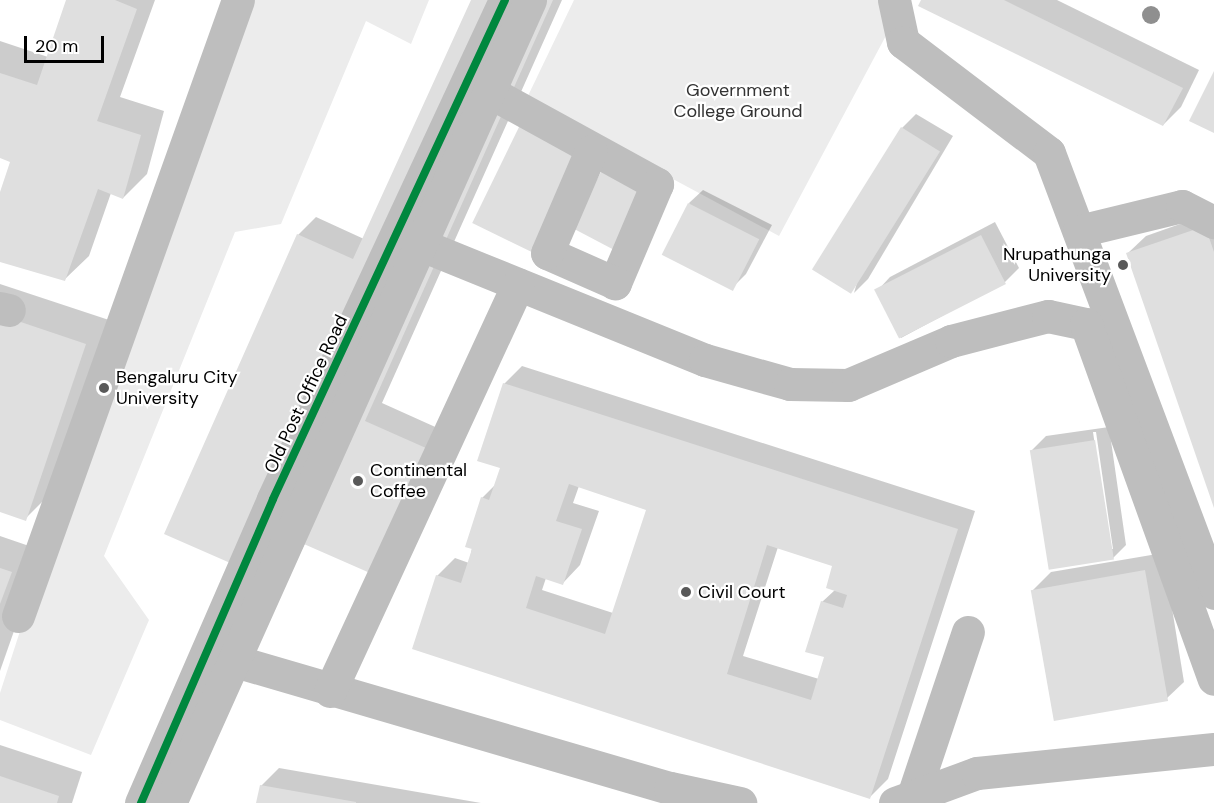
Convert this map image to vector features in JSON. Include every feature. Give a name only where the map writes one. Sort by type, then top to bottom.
[{"type":"street","points":[[18,616],[238,0]]},
{"type":"street","name":"Old Post Office Road","points":[[409,240],[505,0]]},
{"type":"street","name":"Old Post Office Road","points":[[170,803],[273,499],[489,91],[530,0]]},
{"type":"street","points":[[894,0],[903,42],[1049,153],[1214,593]]},
{"type":"street","points":[[489,91],[591,151]]},
{"type":"street","points":[[1079,231],[1182,206],[1214,222]]},
{"type":"street","points":[[409,240],[705,360],[820,387],[866,380],[951,342],[1048,316],[1072,317],[1086,324],[1214,679]]},
{"type":"street","points":[[330,691],[518,284]]},
{"type":"street","points":[[904,800],[968,632]]},
{"type":"street","points":[[221,658],[670,789],[740,803]]},
{"type":"street","name":"Old Post Office Road","points":[[141,803],[221,658]]},
{"type":"street","points":[[904,800],[977,773],[1214,749]]},
{"type":"green space","points":[[224,0],[429,0],[411,44],[366,21],[281,224],[235,232],[104,556],[149,620],[91,755],[0,720],[0,693]]},
{"type":"green space","name":"Government College Ground","points":[[574,0],[905,0],[779,236],[526,100]]},
{"type":"building","points":[[66,0],[115,0],[137,9],[97,121],[141,135],[123,199],[98,189],[65,281],[0,262],[0,192],[10,162],[0,158],[0,73],[37,85]]},
{"type":"building","points":[[471,0],[553,0],[365,421],[426,448],[370,573],[297,541],[278,584],[164,534],[297,234],[353,259]]},
{"type":"building","points":[[921,0],[1004,0],[1183,88],[1163,126],[918,6]]},
{"type":"building","points":[[1214,71],[1214,133],[1189,121]]},
{"type":"building","points":[[520,125],[581,155],[533,253],[472,223]]},
{"type":"building","points":[[901,127],[940,151],[851,294],[812,269]]},
{"type":"building","points":[[602,170],[646,193],[616,251],[571,227]]},
{"type":"building","points":[[688,203],[759,239],[733,291],[662,255]]},
{"type":"building","points":[[1205,226],[1214,252],[1214,508],[1126,253]]},
{"type":"building","points":[[981,235],[1006,284],[899,338],[874,289]]},
{"type":"building","points":[[0,315],[86,344],[26,521],[0,512]]},
{"type":"building","name":"Civil Court","points":[[503,383],[958,529],[870,799],[412,649],[436,575],[461,583],[472,549],[465,547],[481,497],[489,500],[500,468],[477,461]],"holes":[[[569,484],[646,510],[605,634],[526,608],[536,576],[563,585],[582,529],[556,521]],[[767,545],[832,566],[826,588],[847,595],[843,608],[821,601],[805,652],[824,657],[811,700],[727,674]]]},
{"type":"building","points":[[1095,440],[1114,560],[1049,570],[1030,450]]},
{"type":"building","points":[[0,568],[12,572],[0,604]]},
{"type":"building","points":[[1145,570],[1168,701],[1054,721],[1031,590]]},
{"type":"building","points":[[0,776],[59,796],[57,803],[0,803]]},
{"type":"building","points":[[260,785],[356,802],[356,803],[256,803]]},
{"type":"cycle path","points":[[141,803],[273,499],[505,0]]},
{"type":"place","name":"Nrupathunga University","points":[[1123,265]]},
{"type":"place","name":"Bengaluru City University","points":[[104,388]]},
{"type":"place","name":"Continental Coffee","points":[[358,481]]},
{"type":"place","name":"Civil Court","points":[[686,592]]}]
